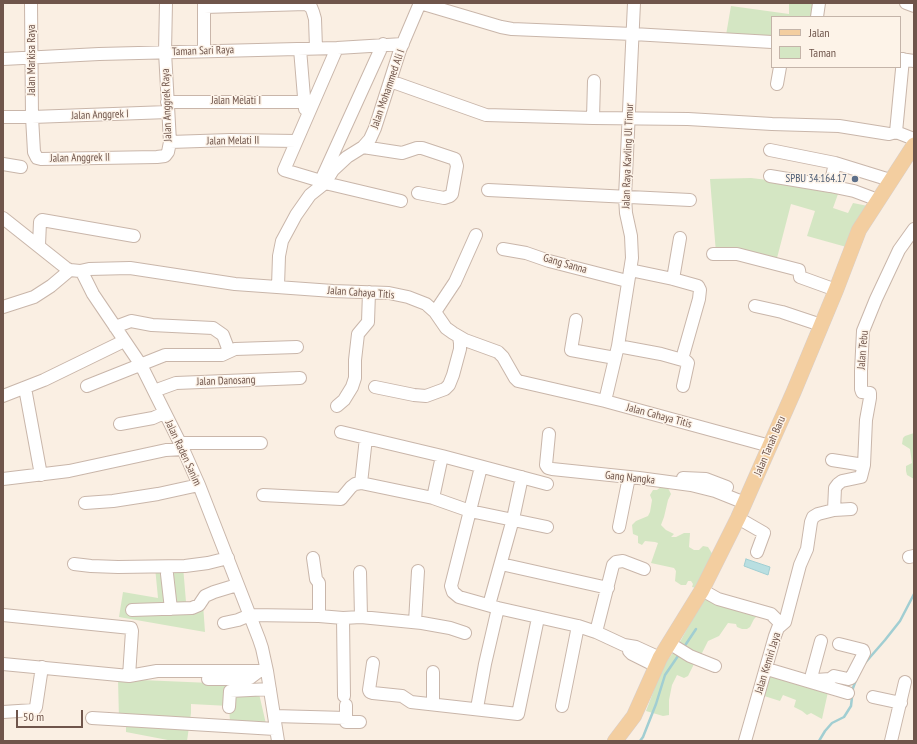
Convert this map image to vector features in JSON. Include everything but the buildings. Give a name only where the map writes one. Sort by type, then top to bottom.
[{"type":"main road","name":"Jalan Tanah Baru","points":[[615,741],[634,716],[658,662],[672,645],[740,520],[746,500],[794,391],[859,230],[914,145]]},
{"type":"street","name":"Jalan Markisa Raya","points":[[31,3],[32,117]]},
{"type":"street","name":"Jalan Anggrek Raya","points":[[165,156],[168,152],[170,142],[165,52],[166,3]]},
{"type":"street","points":[[420,3],[506,28],[771,42]]},
{"type":"street","name":"Jalan Mohammed Ali I","points":[[278,286],[279,256],[282,241],[310,194],[347,157],[363,147],[370,139],[403,44],[420,3]]},
{"type":"street","name":"Jalan Raya Kavling Ul Timur","points":[[605,401],[618,346],[628,275],[632,258],[631,236],[626,214],[625,197],[634,3]]},
{"type":"street","points":[[817,16],[819,3]]},
{"type":"street","points":[[906,3],[914,6]]},
{"type":"street","points":[[204,52],[204,5],[306,4],[314,12],[316,48]]},
{"type":"street","name":"Taman Sari Raya","points":[[3,58],[337,48],[383,44],[403,44]]},
{"type":"street","points":[[321,184],[383,44]]},
{"type":"street","points":[[300,48],[306,119]]},
{"type":"street","points":[[337,48],[284,170],[321,184],[401,201]]},
{"type":"street","points":[[896,132],[906,60]]},
{"type":"street","points":[[777,84],[780,68]]},
{"type":"street","points":[[390,81],[486,115],[688,119],[839,126],[889,134],[896,132],[914,139]]},
{"type":"street","points":[[593,118],[594,81]]},
{"type":"street","name":"Jalan Melati I","points":[[168,107],[228,101],[304,102]]},
{"type":"street","name":"Jalan Anggrek I","points":[[3,117],[32,117],[168,107]]},
{"type":"street","name":"Jalan Anggrek II","points":[[32,117],[34,152],[37,158],[165,156]]},
{"type":"street","name":"Jalan Melati II","points":[[170,142],[230,140],[296,141]]},
{"type":"street","points":[[363,147],[402,153],[417,148],[422,148],[454,159],[458,166],[452,194],[450,196],[444,198],[418,193]]},
{"type":"street","points":[[770,150],[835,163],[890,180]]},
{"type":"street","points":[[830,186],[835,163]]},
{"type":"street","points":[[3,164],[21,167]]},
{"type":"street","points":[[770,176],[854,191],[878,200]]},
{"type":"street","points":[[488,190],[690,200]]},
{"type":"street","name":"Jalan Raden Sanim","points":[[3,218],[39,245],[83,274],[93,294],[139,362],[182,446],[199,485],[250,615],[262,648],[263,671],[270,689],[278,741]]},
{"type":"street","points":[[39,245],[40,222],[42,220],[134,236]]},
{"type":"street","name":"Jalan Tebu","points":[[862,471],[866,420],[870,398],[870,393],[862,392],[861,389],[863,331],[899,250],[914,228]]},
{"type":"street","points":[[435,312],[455,282],[476,235]]},
{"type":"street","points":[[673,279],[680,238]]},
{"type":"street","name":"Gang Sanna","points":[[502,249],[526,253],[549,261],[628,275],[673,279],[698,286],[700,290],[699,300],[682,359]]},
{"type":"street","points":[[713,254],[737,254],[799,270],[800,276],[836,290]]},
{"type":"street","name":"Jalan Cahaya Titis","points":[[75,270],[89,268],[130,268],[235,284],[333,291],[390,293],[408,297],[426,304],[435,312],[446,328],[459,337],[498,352],[503,357],[518,381],[605,401],[770,446]]},
{"type":"street","points":[[3,308],[34,297],[75,270]]},
{"type":"street","points":[[337,406],[344,400],[352,387],[358,334],[368,322],[369,292]]},
{"type":"street","points":[[755,306],[782,312],[821,325]]},
{"type":"street","points":[[576,320],[571,350],[615,358]]},
{"type":"street","points":[[115,327],[131,321],[152,325],[213,328],[222,336],[229,351]]},
{"type":"street","points":[[375,387],[426,396],[445,389],[449,385],[453,375],[460,349],[459,337]]},
{"type":"street","points":[[3,396],[44,380],[124,341]]},
{"type":"street","points":[[618,346],[662,354],[686,361],[688,363],[683,386]]},
{"type":"street","points":[[87,386],[139,362],[165,355],[222,355],[229,351],[297,347]]},
{"type":"street","name":"Jalan Danosang","points":[[154,391],[176,383],[300,378]]},
{"type":"street","points":[[25,388],[41,475]]},
{"type":"street","points":[[120,424],[153,418],[164,413]]},
{"type":"street","points":[[341,432],[442,456],[547,484]]},
{"type":"street","name":"Gang Nangka","points":[[549,434],[546,460],[546,465],[548,468],[552,470],[627,473]]},
{"type":"street","points":[[361,483],[366,438]]},
{"type":"street","points":[[3,479],[69,471],[182,446],[261,443]]},
{"type":"street","points":[[433,498],[442,456]]},
{"type":"street","points":[[832,460],[862,471]]},
{"type":"street","points":[[482,467],[451,586],[453,592],[459,597],[494,607],[578,626],[596,632],[624,645],[636,647],[658,662]]},
{"type":"street","points":[[834,510],[835,488],[842,481],[862,471]]},
{"type":"street","points":[[619,527],[627,473],[706,479],[746,500]]},
{"type":"street","points":[[478,708],[501,564],[522,478]]},
{"type":"street","points":[[263,495],[341,499],[351,487],[355,484],[361,483],[433,498],[470,511],[546,527]]},
{"type":"street","points":[[85,503],[113,501],[158,494],[199,485]]},
{"type":"street","points":[[781,624],[785,622],[800,565],[807,549],[811,522],[813,518],[818,514],[834,510],[851,509]]},
{"type":"street","points":[[740,520],[764,533],[757,552]]},
{"type":"street","points":[[74,564],[118,567],[185,566],[208,563],[228,558]]},
{"type":"street","points":[[313,558],[316,579],[319,583],[319,616]]},
{"type":"street","points":[[596,632],[613,565],[616,562],[623,561],[644,569]]},
{"type":"street","points":[[501,564],[608,588]]},
{"type":"street","points":[[415,622],[418,571]]},
{"type":"street","points":[[360,572],[361,617]]},
{"type":"street","points":[[167,574],[171,609]]},
{"type":"street","points":[[132,610],[192,608],[199,605],[205,596],[237,585]]},
{"type":"street","name":"Jalan Kemiri Jaya","points":[[703,590],[718,599],[771,614],[781,624],[775,636],[767,669],[754,706],[745,741]]},
{"type":"street","points":[[3,615],[131,628],[129,676]]},
{"type":"street","points":[[224,623],[238,620],[250,615],[319,616],[343,618],[361,617],[415,622],[450,628],[465,633]]},
{"type":"street","points":[[343,618],[346,722],[360,722]]},
{"type":"street","points":[[373,663],[370,692],[402,696],[411,702],[478,708],[518,714],[538,618]]},
{"type":"street","points":[[562,706],[578,626]]},
{"type":"street","points":[[812,682],[812,674],[821,641]]},
{"type":"street","points":[[812,682],[834,676],[848,679],[851,678],[864,653],[863,650],[839,644]]},
{"type":"street","points":[[672,645],[690,656],[715,666]]},
{"type":"street","points":[[3,664],[129,676],[157,671],[263,671]]},
{"type":"street","points":[[3,712],[34,710],[36,707],[42,667]]},
{"type":"street","points":[[767,669],[848,693]]},
{"type":"street","points":[[433,704],[434,672]]},
{"type":"street","points":[[891,741],[905,682]]},
{"type":"street","points":[[229,707],[230,691],[270,689]]},
{"type":"street","points":[[873,697],[901,703]]},
{"type":"street","points":[[274,716],[346,718]]},
{"type":"street","points":[[92,718],[275,729]]},
{"type":"green space","points":[[789,3],[814,3],[813,16],[771,16],[771,39],[726,35],[731,6],[789,14]]},
{"type":"green space","points":[[751,178],[793,183],[838,194],[833,208],[848,213],[853,203],[868,206],[850,248],[807,236],[815,211],[791,204],[777,258],[716,253],[710,179]]},
{"type":"green space","points":[[914,433],[914,479],[907,475],[906,471],[906,466],[912,463],[910,449],[902,444],[905,436]]},
{"type":"green space","points":[[662,486],[667,486],[671,494],[661,525],[666,530],[674,534],[671,537],[676,537],[684,533],[690,533],[689,547],[694,550],[699,550],[703,546],[708,547],[713,555],[696,588],[692,587],[693,584],[691,581],[688,581],[686,585],[681,585],[675,581],[676,571],[674,568],[651,563],[658,543],[645,541],[642,545],[638,543],[638,536],[633,534],[632,525],[636,521],[648,516],[650,512],[652,500],[650,495],[653,490],[657,490]]},
{"type":"green space","points":[[183,566],[186,602],[203,604],[205,632],[119,617],[123,592],[158,598],[155,567]]},
{"type":"green space","points":[[705,591],[761,612],[747,629],[742,629],[737,627],[736,624],[728,623],[719,636],[708,641],[688,676],[684,678],[677,675],[672,685],[669,700],[669,715],[663,716],[646,711],[663,666],[676,649]]},
{"type":"green space","points":[[767,669],[828,692],[822,719],[811,713],[807,715],[794,707],[796,700],[783,695],[780,701],[758,694]]},
{"type":"green space","points":[[118,679],[257,685],[266,724],[230,722],[229,706],[191,704],[187,741],[173,741],[126,732],[126,719],[119,719]]},
{"type":"water","points":[[746,559],[770,567],[768,575],[744,566]]},
{"type":"waterway","points":[[865,663],[900,621],[914,594]]},
{"type":"waterway","points":[[684,647],[696,629]]},
{"type":"waterway","points":[[640,741],[656,704],[665,675],[680,653]]},
{"type":"waterway","points":[[819,741],[832,723],[844,717],[851,706],[853,688],[856,680]]},
{"type":"place","name":"SPBU 34.164.17","points":[[855,179]]}]
